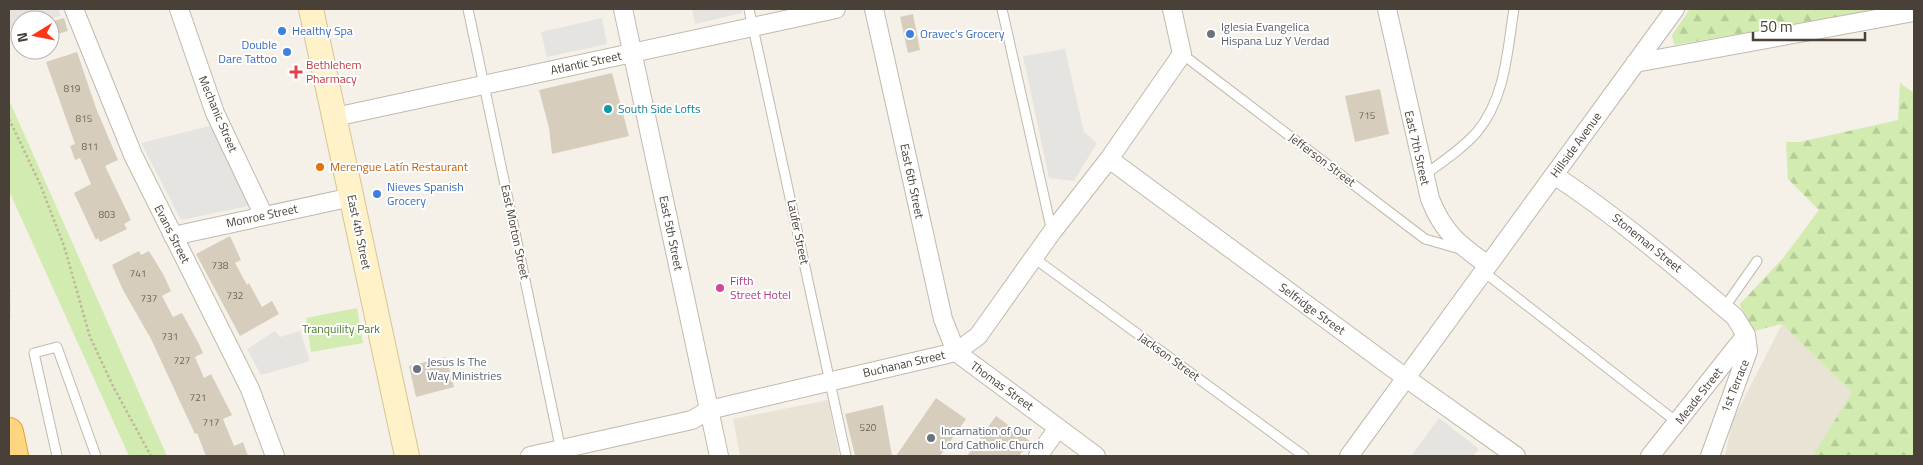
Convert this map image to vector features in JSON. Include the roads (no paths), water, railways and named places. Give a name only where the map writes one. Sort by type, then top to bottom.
[{"type":"highway","points":[[9,432],[14,456]]},
{"type":"main road","name":"East 4th Street","points":[[312,9],[407,456]]},
{"type":"street","name":"Evans Street","points":[[74,9],[132,155],[250,390],[275,456]]},
{"type":"street","name":"Mechanic Street","points":[[179,9],[215,113],[264,216]]},
{"type":"street","name":"East 5th Street","points":[[623,9],[719,456]]},
{"type":"street","name":"Atlantic Street","points":[[335,117],[836,9]]},
{"type":"street","name":"East 6th Street","points":[[874,9],[943,319],[956,352]]},
{"type":"street","points":[[1172,9],[1182,54]]},
{"type":"street","name":"East 7th Street","points":[[1387,9],[1423,176],[1430,199],[1440,223],[1486,268]]},
{"type":"street","name":"Hillside Avenue","points":[[1349,456],[1675,9]]},
{"type":"street","points":[[1635,63],[1914,12]]},
{"type":"street","name":"Buchanan Street","points":[[530,456],[561,453],[692,420],[709,410],[956,352],[978,336],[1052,232],[1109,159],[1182,54]]},
{"type":"street","name":"Selfridge Street","points":[[1109,159],[1406,378],[1516,456]]},
{"type":"street","name":"Stoneman Street","points":[[1554,175],[1614,216],[1730,312]]},
{"type":"street","name":"Monroe Street","points":[[173,236],[352,197]]},
{"type":"street","points":[[1730,312],[1746,335]]},
{"type":"street","name":"Meade Street","points":[[1650,456],[1746,335]]},
{"type":"street","name":"1st Terrace","points":[[1710,456],[1722,418],[1746,360],[1748,343],[1746,335]]},
{"type":"street","name":"Thomas Street","points":[[956,352],[1096,456]]},
{"type":"street","points":[[1038,456],[1058,428]]},
{"type":"lane","name":"East Morton Street","points":[[468,9],[561,453]]},
{"type":"lane","name":"Laufer Street","points":[[749,9],[846,456]]},
{"type":"lane","points":[[1002,9],[1052,232]]},
{"type":"lane","points":[[1423,176],[1460,148],[1476,132],[1491,111],[1504,74],[1514,9]]},
{"type":"lane","name":"Jefferson Street","points":[[1182,54],[1425,239],[1468,251]]},
{"type":"lane","name":"Jackson Street","points":[[1034,258],[1304,456]]},
{"type":"lane","points":[[1730,312],[1757,261]]},
{"type":"lane","points":[[1486,268],[1678,423]]},
{"type":"lane","points":[[57,456],[34,353],[56,347],[96,456]]},
{"type":"place","name":"Healthy Spa","points":[[282,31]]},
{"type":"place","name":"Oravec's Grocery","points":[[910,34]]},
{"type":"place","name":"Iglesia Evangelica Hispana Luz Y Verdad","points":[[1211,34]]},
{"type":"place","name":"Double Dare Tattoo","points":[[287,52]]},
{"type":"place","name":"Bethlehem Pharmacy","points":[[296,72]]},
{"type":"place","name":"South Side Lofts","points":[[608,109]]},
{"type":"place","name":"Merengue Latín Restaurant","points":[[320,167]]},
{"type":"place","name":"Nieves Spanish Grocery","points":[[377,194]]},
{"type":"place","name":"Fifth Street Hotel","points":[[720,288]]},
{"type":"place","name":"Jesus Is The Way Ministries","points":[[417,369]]},
{"type":"place","name":"Incarnation of Our Lord Catholic Church","points":[[931,438]]},
{"type":"park label","name":"Tranquility Park","points":[[341,329]]}]
